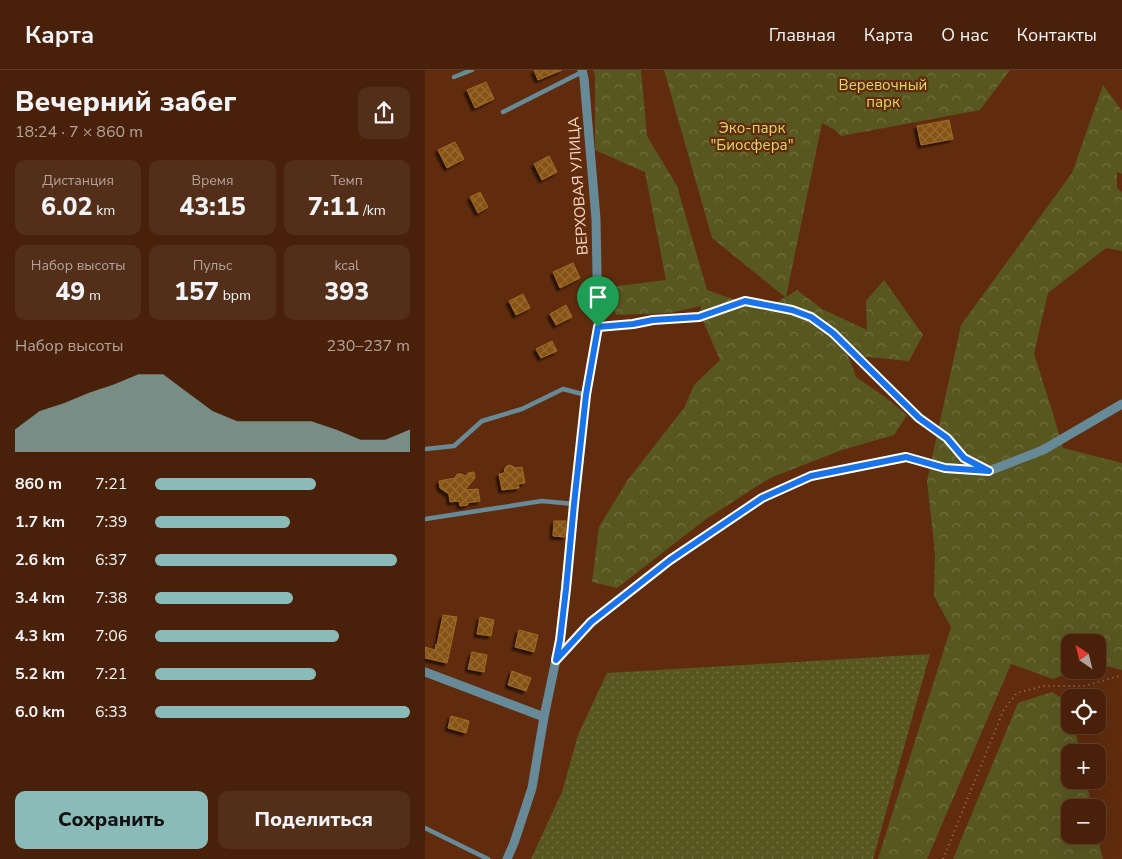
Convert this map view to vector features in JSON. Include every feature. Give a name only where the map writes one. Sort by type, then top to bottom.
[{"type":"street","name":"ВЕРХОВАЯ УЛИЦА","points":[[507,859],[532,788],[560,640],[586,395],[598,327],[596,219],[582,71]]},
{"type":"street","points":[[556,660],[591,622],[670,560],[762,498],[811,476],[906,457],[945,468],[989,471],[1043,450],[1122,404]]},
{"type":"street","points":[[425,672],[544,717]]},
{"type":"lane","points":[[454,77],[472,70]]},
{"type":"lane","points":[[503,112],[582,71]]},
{"type":"lane","points":[[425,449],[454,446],[482,421],[522,409],[563,389],[586,395]]},
{"type":"lane","points":[[425,519],[542,501],[574,504]]},
{"type":"lane","points":[[425,828],[488,859]]},
{"type":"path","points":[[598,327],[653,320],[699,317],[745,301],[792,310],[811,317],[833,333],[919,418],[947,438],[964,458],[972,462]]},
{"type":"path","points":[[943,859],[1004,709],[1017,693],[1043,686],[1085,686],[1122,675]]},
{"type":"green space","points":[[593,70],[641,70],[647,136],[677,186],[707,290],[766,311],[785,297],[712,238],[664,70],[1010,70],[980,110],[841,136],[835,130],[822,123],[786,297],[797,290],[822,309],[867,330],[866,301],[884,280],[923,335],[909,361],[848,355],[856,377],[907,415],[894,435],[842,450],[770,478],[706,519],[617,588],[592,582],[599,527],[627,481],[684,408],[694,385],[720,360],[700,314],[701,306],[670,313],[616,315],[609,287],[666,280],[645,172],[595,150],[595,75]]},
{"type":"green space","points":[[1103,85],[1122,111],[1122,174],[1117,172],[1117,188],[1122,192],[1122,251],[1106,248],[1048,293],[1034,354],[1063,448],[1122,463],[1122,670],[1106,666],[1106,634],[1061,634],[1061,676],[1053,679],[1011,664],[927,859],[878,859],[951,627],[934,596],[935,553],[927,481],[961,325],[1072,173]]},
{"type":"green space","points":[[930,654],[873,859],[531,859],[562,792],[578,735],[607,673]]},
{"type":"green space","points":[[1052,692],[1061,698],[1061,734],[1076,734],[1078,744],[1061,744],[1061,789],[1088,789],[1090,799],[1061,799],[1061,844],[1099,844],[1103,859],[953,859],[1018,703]]},
{"type":"building","points":[[534,70],[562,70],[538,80]]},
{"type":"building","points":[[486,82],[494,99],[475,108],[467,90]]},
{"type":"building","points":[[949,120],[953,139],[921,145],[917,126]]},
{"type":"building","points":[[455,142],[464,159],[447,168],[438,150]]},
{"type":"building","points":[[549,156],[557,172],[542,180],[534,164]]},
{"type":"building","points":[[480,192],[488,207],[478,213],[470,197]]},
{"type":"building","points":[[573,263],[580,278],[560,288],[553,272]]},
{"type":"building","points":[[523,294],[530,308],[516,315],[509,301]]},
{"type":"building","points":[[566,305],[572,317],[556,325],[550,314]]},
{"type":"building","points":[[552,341],[557,351],[541,358],[536,349]]},
{"type":"building","points":[[510,465],[516,468],[522,467],[525,483],[518,484],[519,488],[502,490],[499,474],[504,473],[505,468]]},
{"type":"building","points":[[474,472],[475,478],[465,490],[478,489],[480,501],[460,506],[459,501],[450,502],[449,494],[440,488],[439,481],[455,478],[457,474],[466,476],[468,473]]},
{"type":"building","points":[[554,521],[566,521],[565,537],[553,536]]},
{"type":"building","points":[[443,615],[457,617],[447,663],[425,658],[425,647],[435,650]]},
{"type":"building","points":[[480,617],[494,620],[491,636],[477,634]]},
{"type":"building","points":[[519,630],[538,635],[534,652],[515,647]]},
{"type":"building","points":[[472,652],[487,655],[484,672],[468,669]]},
{"type":"building","points":[[512,671],[531,678],[526,691],[508,685]]},
{"type":"building","points":[[451,716],[469,721],[466,733],[448,728]]},
{"type":"route","points":[[745,301],[792,310],[811,317],[833,333],[919,418],[947,438],[964,458],[989,471],[945,468],[906,457],[811,476],[762,498],[670,560],[591,622],[556,660],[566,589],[586,395],[598,327],[653,320],[699,317],[745,301]]},
{"type":"park label","name":"Веревочный парк","points":[[883,94]]},
{"type":"park label","name":"Эко-парк \"Биосфера\"","points":[[752,136]]}]
